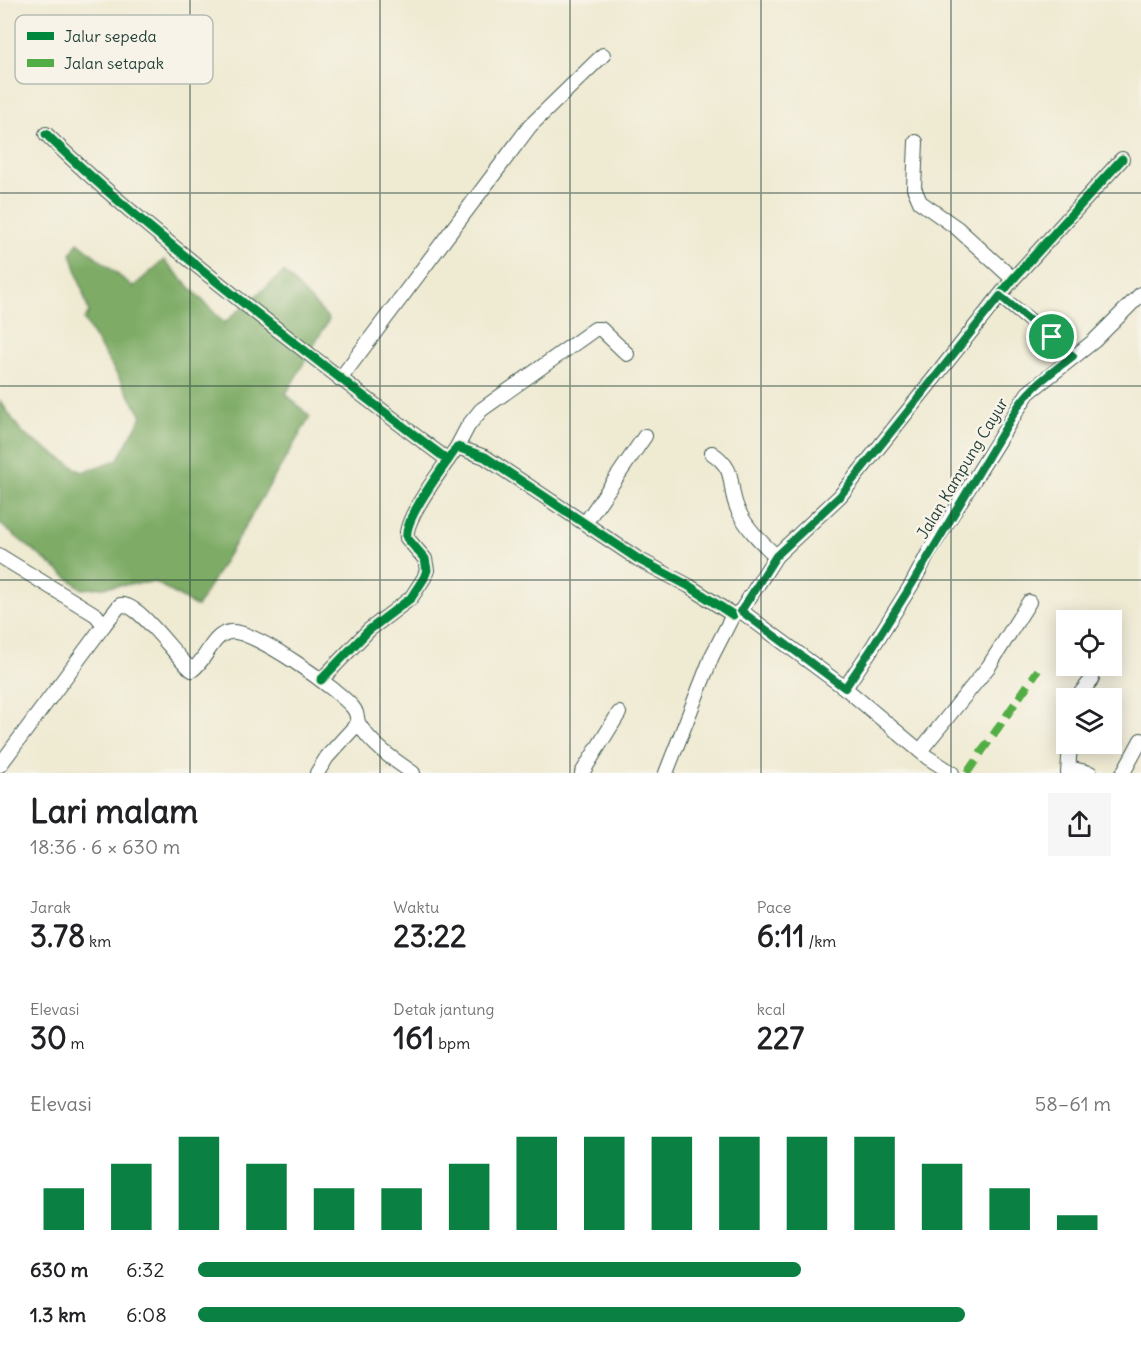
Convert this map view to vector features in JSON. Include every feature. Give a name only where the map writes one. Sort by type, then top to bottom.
[{"type":"street","points":[[340,379],[530,126],[603,55]]},
{"type":"street","points":[[46,134],[117,200],[340,379],[448,460]]},
{"type":"street","points":[[916,142],[914,188],[920,202],[957,228],[1013,279]]},
{"type":"street","points":[[666,773],[712,656],[737,613],[776,556],[840,496],[1013,279],[1122,159]]},
{"type":"street","name":"Jalan Kampung Cayur","points":[[845,688],[912,584],[1019,405],[1035,386],[1094,341],[1141,294]]},
{"type":"street","points":[[1000,296],[1073,356]]},
{"type":"street","points":[[321,681],[369,630],[411,598],[424,578],[427,570],[425,559],[409,542],[406,534],[413,514],[457,447],[468,426],[481,410],[595,329],[601,329],[627,354]]},
{"type":"street","points":[[586,522],[645,436]]},
{"type":"street","points":[[457,447],[486,457],[638,559],[737,613],[845,688],[920,751],[952,773]]},
{"type":"street","points":[[712,453],[728,468],[736,506],[744,521],[757,538],[776,556]]},
{"type":"street","points":[[0,556],[96,615],[105,625]]},
{"type":"street","points":[[920,751],[988,666],[1029,602]]},
{"type":"street","points":[[0,765],[120,605],[125,604],[154,628],[192,670],[218,638],[227,632],[237,631],[273,648],[321,681],[356,711],[358,723],[366,736],[380,750],[413,773]]},
{"type":"street","points":[[1085,688],[1092,679]]},
{"type":"street","points":[[582,773],[619,713]]},
{"type":"street","points":[[317,773],[327,757],[358,723]]},
{"type":"street","points":[[1123,773],[1141,740]]},
{"type":"street","points":[[1070,754],[1069,770],[1090,773]]},
{"type":"green space","points":[[78,242],[133,287],[164,260],[224,323],[284,272],[329,319],[286,394],[310,417],[197,607],[155,582],[82,589],[0,524],[0,401],[23,434],[82,472],[117,460],[142,416],[84,320],[89,312],[71,253]]},
{"type":"marked path","points":[[967,773],[1038,670]]},
{"type":"cycle path","points":[[46,134],[119,201],[194,264],[448,460]]},
{"type":"cycle path","points":[[776,556],[840,496],[1013,279],[1122,159]]},
{"type":"cycle path","points":[[321,680],[369,630],[411,598],[424,578],[427,570],[425,559],[407,538],[408,529],[418,506],[457,447],[485,457],[638,559],[689,586],[733,615]]},
{"type":"route","points":[[1000,296],[1052,337],[1073,356],[1043,379],[1019,405],[930,550],[912,584],[845,688],[741,611],[776,556],[840,496],[1000,296]]}]
